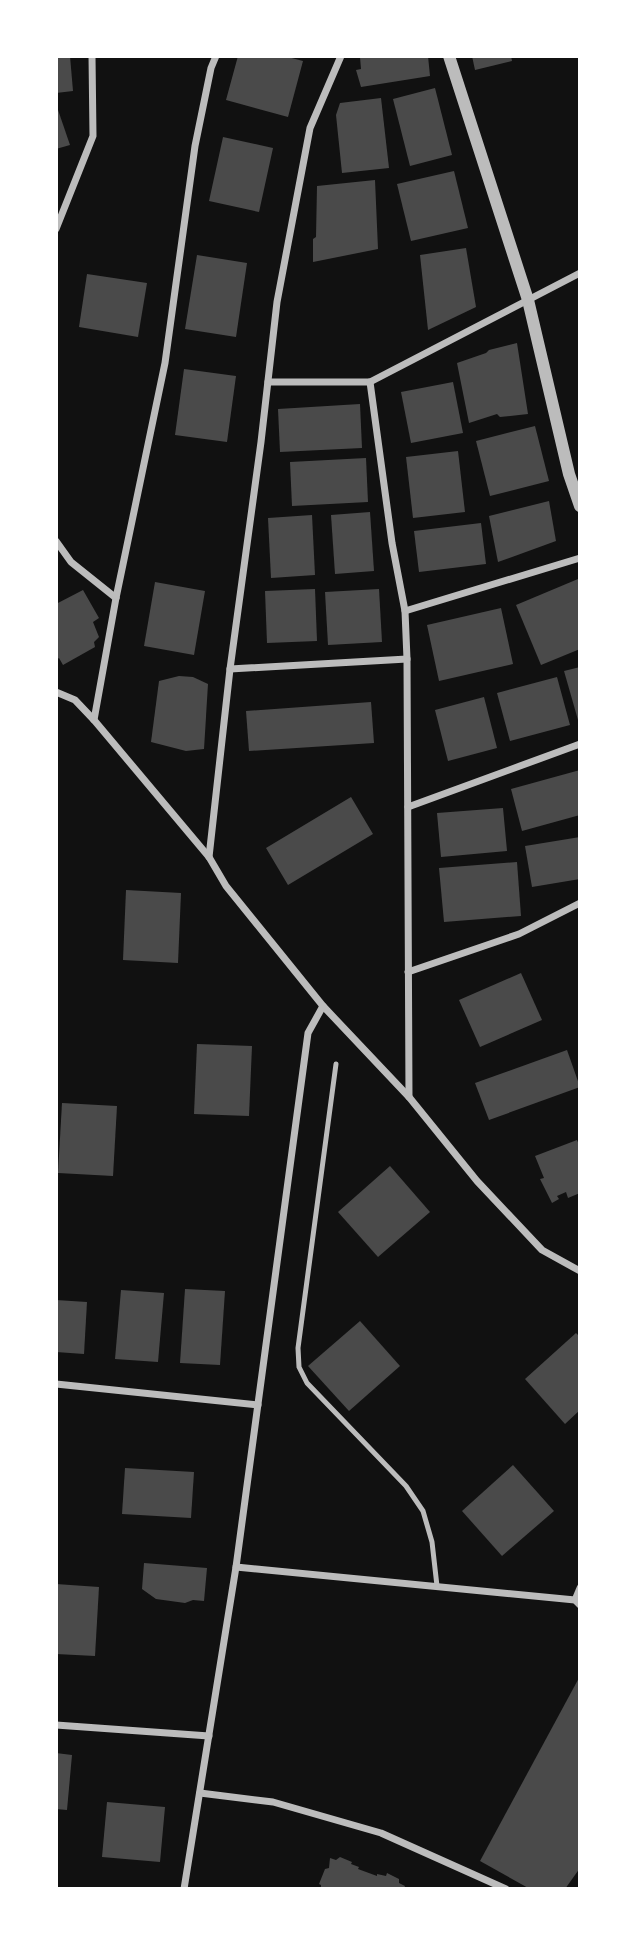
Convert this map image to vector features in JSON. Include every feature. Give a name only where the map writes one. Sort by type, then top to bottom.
[{"type":"street","points":[[56,229],[93,136],[92,56]]},
{"type":"street","points":[[94,720],[116,598],[165,363],[195,146],[211,68],[216,56]]},
{"type":"street","points":[[209,858],[229,668],[277,302],[310,128],[341,56]]},
{"type":"street","points":[[449,56],[528,300],[569,474],[580,506]]},
{"type":"street","points":[[268,382],[370,382],[580,273]]},
{"type":"street","points":[[370,382],[392,543],[405,611],[409,1097]]},
{"type":"street","points":[[56,541],[71,562],[116,598]]},
{"type":"street","points":[[405,611],[580,558]]},
{"type":"street","points":[[229,668],[407,659]]},
{"type":"street","points":[[56,692],[75,700],[94,720],[209,858],[226,886],[323,1006],[409,1097],[477,1181],[542,1250],[580,1271]]},
{"type":"street","points":[[408,807],[580,744]]},
{"type":"street","points":[[408,972],[519,934],[580,903]]},
{"type":"street","points":[[184,1889],[236,1567],[308,1033],[323,1006]]},
{"type":"street","points":[[56,1384],[258,1405]]},
{"type":"street","points":[[236,1567],[578,1602],[580,1588]]},
{"type":"street","points":[[56,1725],[209,1736]]},
{"type":"street","points":[[200,1793],[273,1802],[381,1833],[506,1889]]},
{"type":"lane","points":[[336,1064],[298,1348],[299,1367],[307,1382],[406,1486],[423,1511],[432,1542],[437,1586]]},
{"type":"building","points":[[56,56],[70,56],[73,91],[56,93]]},
{"type":"building","points":[[238,56],[284,56],[303,61],[288,117],[226,100]]},
{"type":"building","points":[[362,56],[428,56],[430,76],[361,87],[356,70],[361,69]]},
{"type":"building","points":[[472,56],[511,56],[512,61],[475,70]]},
{"type":"building","points":[[435,88],[452,155],[410,166],[393,99]]},
{"type":"building","points":[[381,98],[389,168],[342,173],[336,115],[340,103]]},
{"type":"building","points":[[56,104],[70,145],[56,149]]},
{"type":"building","points":[[223,137],[273,148],[259,212],[209,201]]},
{"type":"building","points":[[454,171],[468,228],[411,241],[397,184]]},
{"type":"building","points":[[375,180],[378,249],[313,262],[317,186]]},
{"type":"building","points":[[466,248],[476,307],[428,330],[420,255]]},
{"type":"building","points":[[197,255],[247,263],[236,337],[185,329]]},
{"type":"building","points":[[87,274],[147,283],[138,337],[79,327]]},
{"type":"building","points":[[517,343],[528,414],[500,417],[497,414],[469,423],[457,363],[489,350]]},
{"type":"building","points":[[184,369],[236,376],[227,442],[175,435]]},
{"type":"building","points":[[453,382],[463,433],[411,443],[401,392]]},
{"type":"building","points":[[360,404],[362,448],[280,452],[278,409]]},
{"type":"building","points":[[535,426],[549,481],[490,496],[476,441]]},
{"type":"building","points":[[458,451],[465,512],[413,518],[406,457]]},
{"type":"building","points":[[366,458],[368,502],[292,506],[290,462]]},
{"type":"building","points":[[549,501],[556,541],[498,562],[489,516]]},
{"type":"building","points":[[370,512],[374,571],[335,574],[331,515]]},
{"type":"building","points":[[312,515],[315,575],[271,578],[268,518]]},
{"type":"building","points":[[481,523],[486,564],[419,572],[414,531]]},
{"type":"building","points":[[578,579],[580,649],[541,665],[516,605]]},
{"type":"building","points":[[155,582],[205,591],[194,655],[144,646]]},
{"type":"building","points":[[315,589],[317,641],[267,643],[265,591]]},
{"type":"building","points":[[379,589],[382,642],[328,645],[325,592]]},
{"type":"building","points":[[83,590],[99,618],[93,622],[99,637],[94,642],[95,647],[63,665],[59,658],[56,660],[56,604]]},
{"type":"building","points":[[501,608],[513,664],[439,681],[427,625]]},
{"type":"building","points":[[580,667],[580,719],[578,720],[564,671]]},
{"type":"building","points":[[179,676],[193,677],[208,684],[204,749],[186,751],[151,742],[159,681]]},
{"type":"building","points":[[557,677],[570,725],[510,741],[497,693]]},
{"type":"building","points":[[484,697],[497,748],[448,761],[435,710]]},
{"type":"building","points":[[371,702],[374,743],[249,751],[246,711]]},
{"type":"building","points":[[580,770],[580,815],[522,831],[511,789]]},
{"type":"building","points":[[351,797],[373,834],[288,885],[266,848]]},
{"type":"building","points":[[503,808],[507,851],[441,857],[437,813]]},
{"type":"building","points":[[580,837],[580,879],[532,887],[525,846]]},
{"type":"building","points":[[517,862],[521,916],[444,922],[439,868]]},
{"type":"building","points":[[126,890],[181,893],[178,963],[123,960]]},
{"type":"building","points":[[521,973],[542,1020],[480,1047],[459,1000]]},
{"type":"building","points":[[197,1044],[252,1046],[249,1116],[194,1114]]},
{"type":"building","points":[[567,1050],[580,1087],[489,1120],[475,1083]]},
{"type":"building","points":[[62,1103],[117,1106],[113,1176],[58,1173]]},
{"type":"building","points":[[577,1140],[580,1147],[580,1193],[568,1198],[566,1192],[557,1196],[559,1199],[552,1203],[540,1179],[544,1178],[535,1156]]},
{"type":"building","points":[[390,1166],[430,1212],[378,1257],[338,1212]]},
{"type":"building","points":[[185,1289],[225,1291],[220,1365],[180,1363]]},
{"type":"building","points":[[121,1290],[164,1293],[158,1362],[115,1359]]},
{"type":"building","points":[[56,1300],[87,1302],[84,1354],[56,1352]]},
{"type":"building","points":[[360,1321],[400,1366],[349,1411],[308,1366]]},
{"type":"building","points":[[576,1333],[580,1337],[580,1410],[565,1424],[525,1379]]},
{"type":"building","points":[[513,1465],[554,1511],[502,1556],[462,1511]]},
{"type":"building","points":[[125,1468],[194,1472],[191,1518],[122,1514]]},
{"type":"building","points":[[144,1563],[207,1568],[204,1601],[193,1600],[185,1603],[156,1599],[142,1589]]},
{"type":"building","points":[[56,1584],[99,1587],[95,1656],[56,1654]]},
{"type":"building","points":[[580,1676],[580,1868],[565,1889],[530,1889],[480,1861]]},
{"type":"building","points":[[56,1753],[72,1755],[67,1810],[56,1809]]},
{"type":"building","points":[[107,1802],[165,1807],[160,1862],[102,1857]]},
{"type":"building","points":[[340,1857],[352,1862],[358,1869],[377,1876],[386,1876],[387,1873],[399,1879],[399,1883],[405,1886],[404,1889],[321,1889],[319,1884],[325,1869],[329,1868],[330,1858],[336,1860]]}]
